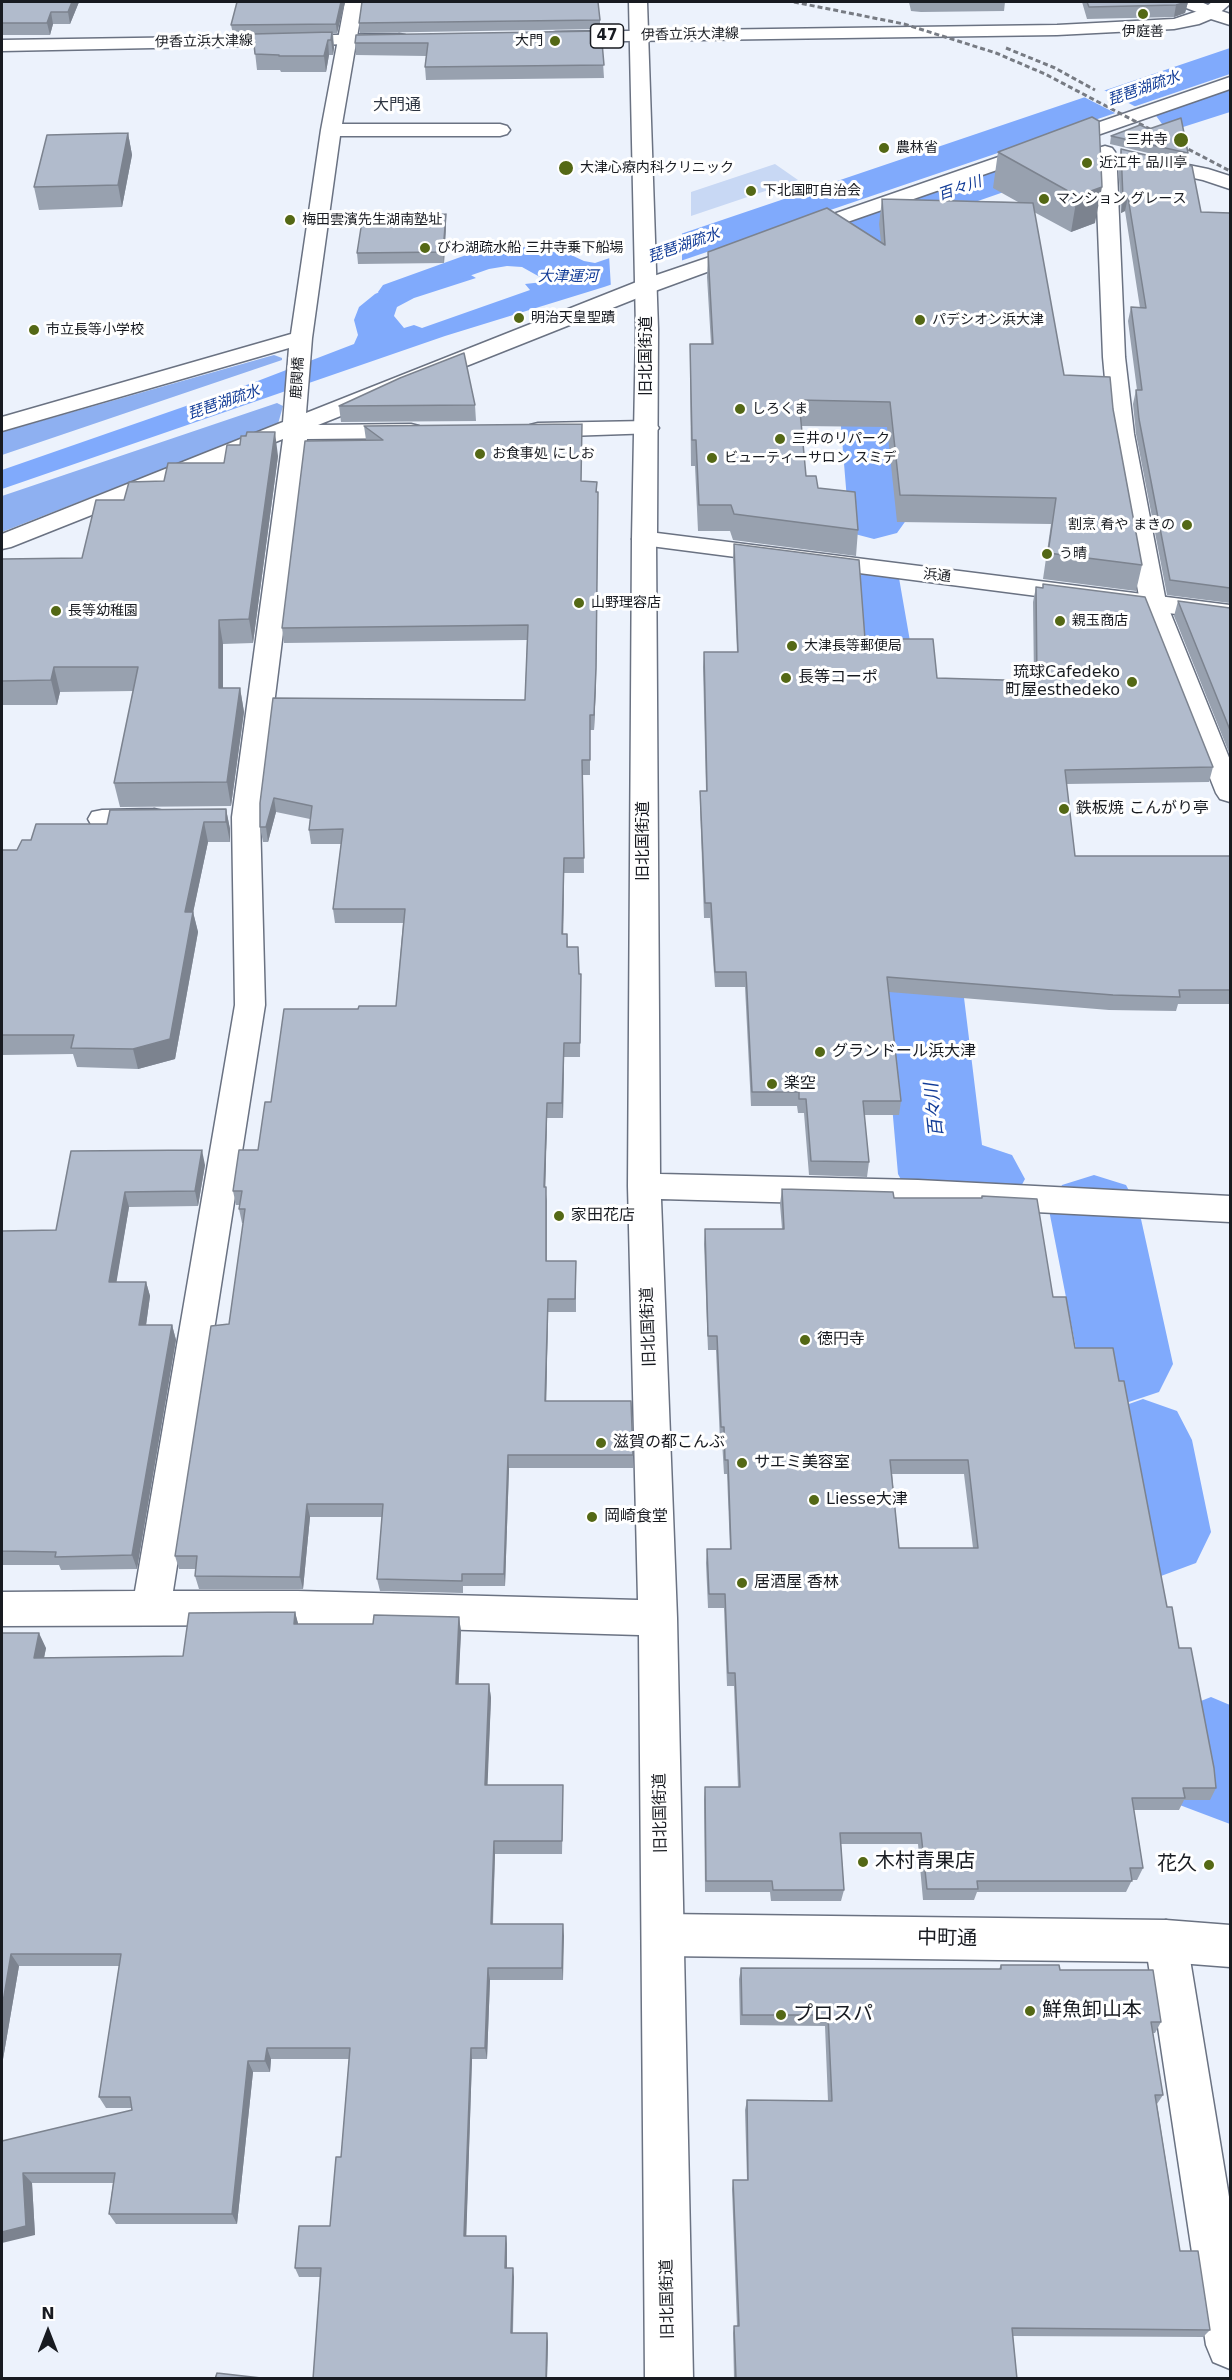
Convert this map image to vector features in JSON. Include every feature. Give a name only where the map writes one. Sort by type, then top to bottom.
[{"type":"street","name":"鹿関橋","points":[[151,1608],[250,1005],[235,818],[295,423],[301,341],[331,130],[354,2]]},
{"type":"street","points":[[639,2],[640,35]]},
{"type":"street","points":[[1187,2],[1217,7],[1230,20]]},
{"type":"street","name":"伊香立浜大津線","points":[[537,37],[1057,30],[1174,24],[1193,20],[1217,7]]},
{"type":"street","name":"旧北国街道","points":[[640,35],[646,239],[647,428],[644,539],[644,1186],[658,1618],[669,2379]]},
{"type":"street","name":"伊香立浜大津線","points":[[2,46],[418,38]]},
{"type":"street","points":[[784,238],[1078,138],[1230,83]]},
{"type":"street","points":[[331,130],[500,130]]},
{"type":"street","points":[[1078,138],[1105,152],[1208,175],[1230,183]]},
{"type":"street","points":[[1105,152],[1113,357],[1122,434],[1153,602],[1230,793]]},
{"type":"street","points":[[2,542],[646,281],[762,245]]},
{"type":"street","points":[[2,424],[301,341]]},
{"type":"street","points":[[295,423],[436,431]]},
{"type":"street","points":[[518,430],[647,428]]},
{"type":"street","name":"浜通","points":[[644,539],[1153,602],[1230,614]]},
{"type":"street","points":[[102,819],[180,818]]},
{"type":"street","points":[[644,1186],[918,1193],[1230,1209]]},
{"type":"street","points":[[2,1609],[298,1608],[658,1618]]},
{"type":"street","name":"中町通","points":[[663,1935],[1166,1941],[1230,1946]]},
{"type":"street","points":[[1166,1941],[1230,2345]]},
{"type":"shaded area","points":[[775,164],[798,180],[691,216],[691,192]]},
{"type":"shaded area","points":[[274,355],[282,360],[2,455],[2,432]]},
{"type":"shaded area","points":[[277,403],[283,406],[278,424],[2,532],[2,496]]},
{"type":"water","points":[[1230,48],[1230,74],[604,287],[445,336],[2,489],[2,470],[255,382],[354,344],[358,335],[354,320],[359,307],[375,294],[409,279],[454,265],[476,278],[414,298],[397,307],[394,316],[404,328],[414,325],[422,328],[530,290],[525,284],[543,282],[547,276],[533,266],[513,263],[492,249],[518,247],[558,249],[584,261],[595,263]]},
{"type":"pier","points":[[1102,89],[1138,108],[1119,115],[1082,96]]},
{"type":"pier","points":[[682,230],[682,263],[611,288],[609,255]]},
{"type":"building","points":[[2,2],[72,2],[68,12],[51,12],[47,23],[2,23]]},
{"type":"building","points":[[237,2],[341,2],[336,24],[231,25]]},
{"type":"building","points":[[362,2],[598,2],[600,20],[359,23]]},
{"type":"building","points":[[1087,2],[1187,2],[1176,5],[1089,7]]},
{"type":"building","points":[[601,31],[604,65],[425,67],[428,43],[355,43],[356,35]]},
{"type":"building","points":[[332,32],[324,56],[255,54],[253,34]]},
{"type":"building","points":[[1092,117],[1099,121],[1102,187],[1077,196],[998,152]]},
{"type":"building","points":[[1181,118],[1188,153],[1111,136],[1140,125],[1149,129]]},
{"type":"building","points":[[128,133],[118,185],[34,187],[47,135]]},
{"type":"building","points":[[1121,149],[1192,166],[1201,212],[1230,213],[1230,588],[1170,580],[1139,419],[1136,390],[1142,390],[1131,307],[1146,308],[1128,197],[1123,199]]},
{"type":"building","points":[[882,199],[1033,203],[1064,375],[1110,377],[1113,409],[1142,565],[1048,553],[1056,498],[900,495],[890,402],[799,400],[806,476],[816,476],[818,488],[855,492],[858,530],[734,514],[731,505],[699,505],[696,440],[692,440],[690,344],[713,344],[708,252],[827,208],[885,245]]},
{"type":"building","points":[[446,214],[443,252],[357,253],[363,215]]},
{"type":"building","points":[[464,353],[475,405],[339,406],[400,378]]},
{"type":"building","points":[[582,424],[581,481],[597,482],[596,492],[598,492],[596,668],[594,715],[590,715],[590,760],[582,760],[584,858],[564,858],[562,934],[567,934],[567,947],[578,947],[579,974],[581,974],[580,1043],[564,1043],[562,1103],[547,1103],[544,1187],[546,1187],[546,1261],[576,1261],[575,1299],[548,1299],[545,1401],[631,1401],[633,1455],[508,1455],[504,1574],[462,1574],[462,1581],[377,1579],[383,1504],[307,1504],[300,1577],[195,1576],[197,1556],[175,1556],[211,1326],[229,1324],[245,1209],[239,1209],[242,1191],[233,1191],[239,1150],[258,1150],[265,1102],[271,1102],[284,1009],[358,1009],[359,1006],[396,1006],[405,909],[333,909],[343,829],[309,830],[312,806],[274,798],[266,827],[260,827],[260,803],[273,698],[525,700],[528,625],[282,628],[305,441],[383,440],[364,426]]},
{"type":"building","points":[[247,432],[275,432],[249,619],[219,620],[219,688],[240,688],[227,782],[114,783],[138,667],[54,667],[51,680],[2,681],[2,559],[82,558],[96,500],[124,500],[129,482],[164,481],[168,463],[224,463],[227,445],[240,445],[241,436],[246,436]]},
{"type":"building","points":[[734,544],[859,560],[865,639],[933,639],[937,678],[1037,681],[1036,587],[1043,588],[1043,584],[1145,597],[1213,767],[1065,770],[1075,856],[1230,856],[1230,990],[1179,990],[1180,997],[1113,995],[887,977],[901,1101],[863,1101],[869,1162],[811,1161],[806,1099],[799,1099],[799,1092],[752,1092],[746,972],[715,972],[711,903],[705,903],[700,791],[707,791],[704,652],[738,652]]},
{"type":"building","points":[[1178,601],[1230,608],[1230,730]]},
{"type":"building","points":[[226,809],[226,822],[204,822],[185,912],[193,912],[170,1039],[133,1049],[71,1048],[74,1035],[2,1035],[2,850],[17,850],[22,840],[31,840],[36,824],[107,824],[110,810]]},
{"type":"building","points":[[202,1150],[195,1191],[125,1192],[109,1282],[146,1282],[139,1325],[172,1325],[132,1555],[55,1557],[56,1552],[2,1551],[2,1231],[56,1230],[71,1151]]},
{"type":"building","points":[[782,1189],[893,1192],[894,1198],[982,1198],[982,1196],[1037,1199],[1053,1297],[1066,1297],[1075,1348],[1113,1348],[1119,1381],[1124,1381],[1167,1607],[1172,1607],[1179,1648],[1191,1648],[1214,1768],[1216,1788],[1183,1788],[1185,1798],[1132,1798],[1143,1868],[1130,1868],[1132,1881],[977,1881],[978,1889],[927,1889],[921,1833],[840,1833],[844,1890],[773,1890],[772,1881],[706,1881],[705,1787],[740,1787],[735,1673],[728,1673],[725,1594],[709,1594],[707,1549],[731,1549],[728,1460],[725,1460],[724,1427],[721,1427],[717,1336],[708,1336],[705,1229],[784,1229]],"holes":[[[890,1460],[968,1460],[978,1548],[899,1548]]]},
{"type":"building","points":[[295,1612],[294,1624],[373,1624],[374,1615],[459,1617],[456,1684],[489,1684],[485,1785],[563,1785],[562,1841],[494,1841],[491,1924],[563,1924],[562,1968],[488,1968],[485,2048],[471,2048],[464,2236],[506,2236],[505,2268],[513,2268],[511,2333],[547,2333],[546,2379],[313,2379],[321,2268],[295,2268],[299,2226],[330,2226],[336,2157],[341,2157],[350,2048],[267,2048],[265,2061],[248,2061],[232,2214],[109,2214],[115,2173],[23,2173],[26,2226],[2,2232],[2,2141],[132,2110],[130,2097],[99,2097],[121,1954],[11,1954],[2,2008],[2,1633],[39,1633],[34,1658],[183,1656],[189,1613]]},
{"type":"building","points":[[1001,1965],[1059,1965],[1060,1970],[1153,1970],[1161,2022],[1151,2022],[1163,2095],[1155,2095],[1180,2251],[1198,2251],[1210,2330],[1012,2328],[1017,2379],[736,2379],[734,2326],[739,2326],[733,2180],[748,2180],[747,2100],[832,2101],[828,2015],[742,2015],[741,1968],[1001,1969]]},
{"type":"building","points":[[217,2373],[270,2379],[215,2379]]},
{"type":"waterway","name":"百々川","points":[[1180,113],[1230,95]]},
{"type":"waterway","name":"百々川","points":[[874,519],[879,500],[872,427],[861,223],[1068,152]]},
{"type":"waterway","name":"大津運河","points":[[395,292],[481,261],[507,256],[530,258],[568,279]]},
{"type":"waterway","name":"百々川","points":[[865,578],[907,842],[942,1174],[981,1179]]},
{"type":"waterway","name":"百々川","points":[[1094,1210],[1126,1364]]},
{"type":"waterway","name":"百々川","points":[[1143,1440],[1161,1532]]},
{"type":"waterway","name":"百々川","points":[[1211,1748],[1215,1768],[1230,1772]]},
{"type":"railway","points":[[794,2],[904,24],[996,53],[1045,74],[1230,171]]},
{"type":"railway","points":[[1006,48],[1055,68],[1095,90]]},
{"type":"place","name":"伊庭善","points":[[1143,14]]},
{"type":"place","name":"大門","points":[[555,41]]},
{"type":"place","name":"三井寺","points":[[1181,140]]},
{"type":"place","name":"農林省","points":[[884,148]]},
{"type":"place","name":"近江牛 品川亭","points":[[1087,163]]},
{"type":"place","name":"大津心療内科クリニック","points":[[566,168]]},
{"type":"place","name":"下北国町自治会","points":[[751,191]]},
{"type":"place","name":"マンション グレース","points":[[1044,199]]},
{"type":"place","name":"梅田雲濱先生湖南塾址","points":[[290,220]]},
{"type":"place","name":"びわ湖疏水船 三井寺乗下船場","points":[[425,248]]},
{"type":"place","name":"明治天皇聖蹟","points":[[519,318]]},
{"type":"place","name":"パデシオン浜大津","points":[[920,320]]},
{"type":"place","name":"市立長等小学校","points":[[34,330]]},
{"type":"place","name":"しろくま","points":[[740,409]]},
{"type":"place","name":"三井のリパーク","points":[[780,439]]},
{"type":"place","name":"お食事処 にしお","points":[[480,454]]},
{"type":"place","name":"ビューティーサロン スミデ","points":[[712,458]]},
{"type":"place","name":"割烹 肴や まきの","points":[[1187,525]]},
{"type":"place","name":"う晴","points":[[1047,554]]},
{"type":"place","name":"山野理容店","points":[[579,603]]},
{"type":"place","name":"長等幼稚園","points":[[56,611]]},
{"type":"place","name":"親玉商店","points":[[1060,621]]},
{"type":"place","name":"大津長等郵便局","points":[[792,646]]},
{"type":"place","name":"長等コーポ","points":[[786,678]]},
{"type":"place","name":"琉球Cafedeko 町屋esthedeko","points":[[1132,682]]},
{"type":"place","name":"鉄板焼 こんがり亭","points":[[1064,809]]},
{"type":"place","name":"グランドール浜大津","points":[[820,1052]]},
{"type":"place","name":"楽空","points":[[772,1084]]},
{"type":"place","name":"家田花店","points":[[559,1216]]},
{"type":"place","name":"徳円寺","points":[[805,1340]]},
{"type":"place","name":"滋賀の都こんぶ","points":[[601,1443]]},
{"type":"place","name":"サエミ美容室","points":[[742,1463]]},
{"type":"place","name":"Liesse大津","points":[[814,1500]]},
{"type":"place","name":"岡崎食堂","points":[[592,1517]]},
{"type":"place","name":"居酒屋 香林","points":[[742,1583]]},
{"type":"place","name":"木村青果店","points":[[863,1862]]},
{"type":"place","name":"花久","points":[[1209,1865]]},
{"type":"place","name":"鮮魚卸山本","points":[[1030,2011]]},
{"type":"place","name":"プロスパ","points":[[781,2015]]},
{"type":"district","name":"大門通","points":[[397,106]]},
{"type":"water label","name":"琵琶湖疏水","points":[[1144,89]]},
{"type":"water label","name":"琵琶湖疏水","points":[[684,246]]},
{"type":"water label","name":"琵琶湖疏水","points":[[224,403]]}]
